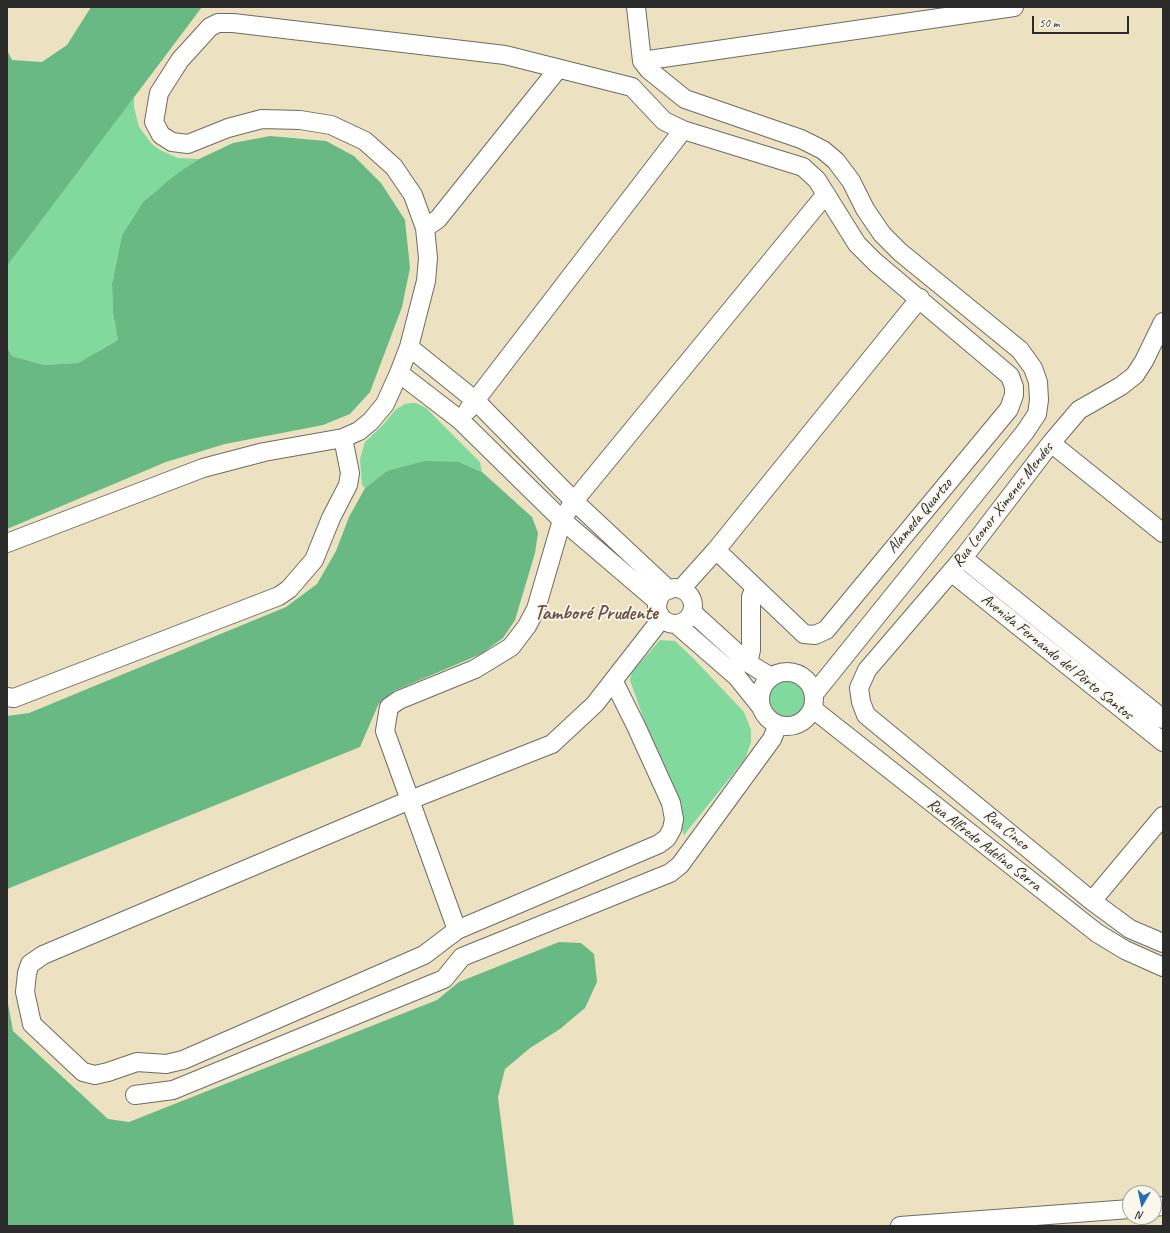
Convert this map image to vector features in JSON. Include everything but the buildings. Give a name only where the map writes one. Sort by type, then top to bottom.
[{"type":"street","points":[[409,347],[476,401],[574,501],[737,677],[761,707],[764,714],[778,725],[786,726],[802,722],[809,717],[814,701],[1026,432],[1037,414],[1039,400],[1038,382],[1033,368],[1020,350],[900,252],[882,234],[865,209],[852,182],[836,161],[823,150],[801,139],[686,99],[649,70],[642,62],[636,7]]},
{"type":"street","points":[[642,62],[1014,7]]},
{"type":"street","points":[[7,542],[202,468],[264,452],[343,438],[359,431],[371,421],[385,404],[399,373],[409,347],[426,281],[428,258],[425,228],[413,195],[394,167],[365,141],[331,125],[300,120],[262,119],[228,128],[188,144],[172,142],[161,135],[154,122],[159,93],[180,60],[210,27],[218,23],[233,23],[505,55],[632,87],[641,95],[647,105],[657,116],[683,130],[803,167],[816,180],[826,194],[857,244],[876,262],[920,298],[716,550],[669,605],[614,682],[595,704],[552,744],[410,800],[43,955],[30,964],[27,973],[26,992],[29,1017],[32,1024],[83,1072],[95,1075],[137,1062],[166,1064],[183,1060],[424,955],[457,930],[659,844],[667,838],[672,829],[674,819],[672,803],[614,682]]},
{"type":"street","points":[[425,228],[438,219],[558,69]]},
{"type":"street","points":[[460,420],[683,130]]},
{"type":"street","points":[[457,930],[385,731],[389,707],[399,700],[475,669],[511,647],[527,626],[536,609],[562,520],[574,501],[826,194]]},
{"type":"street","name":"Alameda Quartzo","points":[[716,550],[804,634],[815,635],[826,630],[1010,409],[1014,395],[1014,387],[1010,376],[920,298]]},
{"type":"street","name":"Rua Leonor Ximenes Mendes","points":[[861,702],[860,688],[867,670],[963,558],[1051,443],[1079,410],[1121,386],[1135,375],[1144,361],[1163,322]]},
{"type":"street","points":[[399,373],[460,420],[562,520],[686,620],[692,612],[693,605],[687,593],[669,605]]},
{"type":"street","points":[[7,697],[14,698],[279,596],[289,589],[314,560],[331,518],[348,485],[350,473],[343,438]]},
{"type":"street","points":[[1051,443],[1163,533]]},
{"type":"street","name":"Avenida Fernando del Pôrto Santos","points":[[963,558],[1163,719]]},
{"type":"street","name":"Avenida Fernando del Pôrto Santos","points":[[951,572],[1163,742]]},
{"type":"street","points":[[748,663],[751,650],[751,597],[754,587]]},
{"type":"street","points":[[692,612],[748,663],[771,677]]},
{"type":"street","points":[[761,707],[761,690],[771,677],[779,673],[797,673],[805,678],[811,685],[814,701]]},
{"type":"street","name":"Rua Alfredo Adelino Serra","points":[[814,701],[1097,933],[1124,950],[1163,967]]},
{"type":"street","name":"Rua Cinco","points":[[861,702],[866,715],[1092,901],[1130,929],[1163,943]]},
{"type":"street","points":[[134,1095],[174,1090],[444,979],[462,957],[670,873],[680,865],[772,739],[778,725]]},
{"type":"street","points":[[1092,901],[1163,816]]},
{"type":"street","points":[[900,1226],[1122,1210]]},
{"type":"green space","points":[[91,7],[202,7],[7,266],[7,50],[12,60],[42,62],[67,45]]},
{"type":"green space","points":[[134,97],[134,107],[139,127],[152,144],[160,150],[178,158],[199,159],[176,174],[143,202],[122,235],[112,284],[113,313],[118,340],[78,363],[44,365],[12,356],[7,347],[7,266]]},
{"type":"green space","points":[[270,136],[326,141],[354,156],[381,183],[405,220],[410,268],[402,307],[370,392],[350,414],[323,425],[225,444],[166,462],[7,529],[7,347],[12,356],[44,365],[78,363],[118,340],[113,313],[112,284],[122,235],[143,202],[176,174],[199,159],[233,143]]},
{"type":"green space","points":[[416,403],[426,408],[480,462],[482,472],[459,462],[387,471],[365,488],[362,485],[360,459],[365,442],[383,425],[395,410],[405,404]]},
{"type":"green space","points":[[425,461],[459,462],[482,472],[532,517],[538,533],[535,553],[515,620],[503,638],[481,654],[394,691],[379,703],[360,747],[7,889],[7,716],[29,713],[286,607],[317,584],[336,551],[349,517],[365,488],[387,471]]},
{"type":"green space","points":[[660,640],[675,641],[692,657],[744,712],[751,730],[751,742],[745,759],[684,835],[630,680],[632,672]]},
{"type":"green space","points":[[783,678],[791,678],[799,681],[805,687],[808,699],[805,711],[799,717],[791,720],[783,720],[775,717],[769,711],[766,703],[766,695],[769,687],[775,681]]},
{"type":"green space","points":[[559,942],[581,943],[594,954],[597,982],[585,1008],[560,1029],[530,1048],[505,1069],[498,1097],[514,1226],[7,1226],[7,998],[13,1031],[108,1119],[129,1122],[437,1000],[459,982]]},
{"type":"district","name":"Tamboré Prudente","points":[[596,614]]}]
